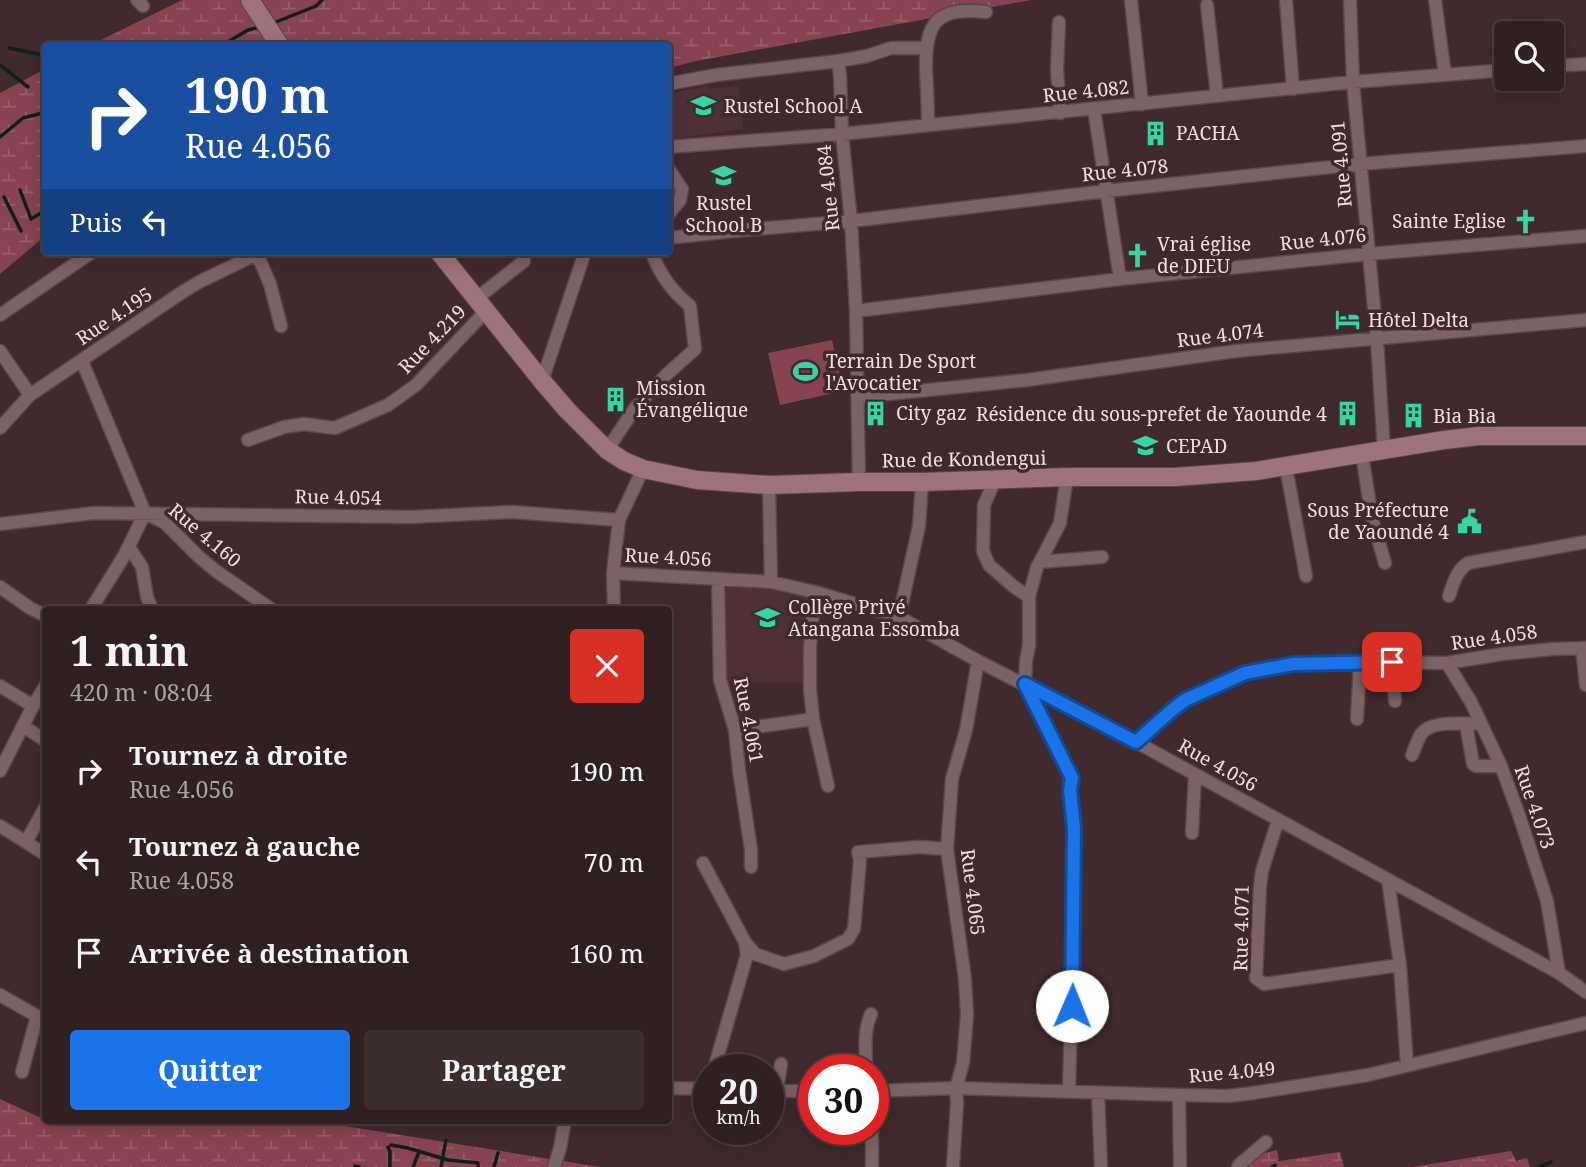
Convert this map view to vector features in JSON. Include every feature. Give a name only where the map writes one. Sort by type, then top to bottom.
[{"type":"main road","points":[[252,5],[277,42]]},
{"type":"main road","name":"Rue de Kondengui","points":[[442,256],[542,381],[607,450],[643,469],[697,480],[769,485],[1067,477],[1175,477],[1286,467],[1479,436],[1586,436]]},
{"type":"street","points":[[1131,0],[1142,104]]},
{"type":"street","points":[[1286,0],[1293,89]]},
{"type":"street","name":"Rue 4.091","points":[[1350,0],[1353,82],[1377,340],[1384,451]]},
{"type":"street","points":[[1435,0],[1445,75]]},
{"type":"street","points":[[1207,5],[1217,96]]},
{"type":"street","points":[[928,125],[926,48],[933,25],[942,17],[957,11],[986,12]]},
{"type":"street","points":[[1059,22],[1057,69],[1060,113]]},
{"type":"street","points":[[672,82],[838,61],[891,48],[926,48]]},
{"type":"street","name":"Rue 4.084","points":[[838,61],[856,311],[859,482]]},
{"type":"street","points":[[1564,65],[1586,64]]},
{"type":"street","name":"Rue 4.082","points":[[672,147],[842,134],[1353,82],[1494,71]]},
{"type":"street","points":[[1094,109],[1120,279]]},
{"type":"street","name":"Rue 4.078","points":[[672,238],[851,221],[1360,164],[1586,146]]},
{"type":"street","points":[[672,174],[682,188],[680,200],[672,210]]},
{"type":"street","name":"Rue 4.076","points":[[856,311],[1120,279],[1368,254],[1586,236]]},
{"type":"street","points":[[0,315],[86,256]]},
{"type":"street","name":"Rue 4.195","points":[[0,428],[30,395],[199,282],[253,256]]},
{"type":"street","points":[[260,256],[281,326]]},
{"type":"street","points":[[542,381],[584,256]]},
{"type":"street","points":[[607,450],[635,408],[695,349],[690,306],[675,293],[653,256]]},
{"type":"street","name":"Rue 4.219","points":[[248,440],[284,427],[304,425],[335,428],[388,405],[416,385],[481,305],[524,261]]},
{"type":"street","name":"Rue 4.074","points":[[859,397],[1027,380],[1236,351],[1586,320]]},
{"type":"street","points":[[0,351],[30,395]]},
{"type":"street","name":"Rue 4.160","points":[[82,361],[145,513],[165,523],[216,571],[267,606]]},
{"type":"street","points":[[1362,454],[1372,519],[1385,563]]},
{"type":"street","points":[[1286,467],[1306,576]]},
{"type":"street","points":[[614,606],[613,573],[619,520],[643,469]]},
{"type":"street","points":[[1067,477],[1060,523],[1037,567],[1028,597],[1030,646],[1025,684],[1072,778],[1070,790],[1074,841],[1069,1092]]},
{"type":"street","points":[[995,480],[984,505],[983,551],[989,565],[1028,597]]},
{"type":"street","points":[[899,617],[919,526],[922,482]]},
{"type":"street","points":[[769,485],[771,582]]},
{"type":"street","name":"Rue 4.054","points":[[0,524],[94,513],[411,517],[512,512],[619,520]]},
{"type":"street","points":[[92,606],[129,547],[145,513]]},
{"type":"street","points":[[1449,596],[1457,574],[1468,563],[1586,542]]},
{"type":"street","points":[[129,547],[142,567],[151,606]]},
{"type":"street","points":[[1040,562],[1102,557]]},
{"type":"street","name":"Rue 4.056","points":[[613,573],[771,582],[899,617],[1136,742],[1559,973],[1586,992]]},
{"type":"street","name":"Rue 4.061","points":[[719,579],[720,680],[735,730],[751,867]]},
{"type":"street","points":[[0,587],[42,614]]},
{"type":"street","points":[[815,592],[810,646],[810,689],[813,719],[828,786]]},
{"type":"street","points":[[1584,648],[1586,685]]},
{"type":"street","name":"Rue 4.058","points":[[1136,742],[1185,700],[1245,673],[1293,664],[1447,663],[1502,654],[1584,648]]},
{"type":"street","name":"Rue 4.065","points":[[953,1167],[956,1088],[963,1063],[967,1015],[965,979],[947,849],[952,779],[966,730],[978,661]]},
{"type":"street","points":[[1357,719],[1360,662]]},
{"type":"street","points":[[1392,662],[1395,701]]},
{"type":"street","name":"Rue 4.073","points":[[1447,663],[1481,723],[1519,815],[1547,901],[1559,973]]},
{"type":"street","points":[[0,686],[33,706]]},
{"type":"street","points":[[0,771],[42,691]]},
{"type":"street","points":[[735,730],[813,719]]},
{"type":"street","points":[[1412,755],[1423,732],[1431,726],[1481,723]]},
{"type":"street","points":[[1466,724],[1473,764],[1500,766]]},
{"type":"street","points":[[23,726],[42,738]]},
{"type":"street","points":[[1192,833],[1195,775]]},
{"type":"street","points":[[26,842],[42,813]]},
{"type":"street","name":"Rue 4.071","points":[[1278,820],[1262,871],[1256,978],[1264,984],[1400,965]]},
{"type":"street","points":[[0,826],[42,852]]},
{"type":"street","points":[[703,863],[755,954],[784,964],[814,956],[848,939],[854,929],[860,860],[858,852],[919,847],[947,849]]},
{"type":"street","points":[[1388,880],[1400,965],[1407,1065]]},
{"type":"street","points":[[718,1054],[747,955],[746,942]]},
{"type":"street","points":[[0,995],[41,1017],[22,1072]]},
{"type":"street","points":[[866,1054],[866,1023],[871,1014]]},
{"type":"street","name":"Rue 4.049","points":[[889,1090],[956,1088],[1228,1096],[1368,1075],[1586,1023]]},
{"type":"street","points":[[672,1088],[693,1089]]},
{"type":"street","points":[[1098,1094],[1101,1167]]},
{"type":"street","points":[[1179,1096],[1180,1167]]},
{"type":"street","points":[[554,1167],[561,1148],[564,1124]]},
{"type":"street","points":[[1238,1167],[1266,1142]]},
{"type":"street","points":[[872,1145],[872,1167]]},
{"type":"shaded area","name":"Rustel School A","points":[[738,86],[743,129],[672,139],[672,94],[690,89]]},
{"type":"shaded area","name":"Collège Privé Atangana Essomba","points":[[728,582],[811,598],[807,637],[804,638],[804,683],[725,682]]},
{"type":"green space","points":[[182,0],[1031,0],[672,67],[672,42],[97,42]]},
{"type":"green space","points":[[42,71],[42,239],[0,274],[0,93]]},
{"type":"green space","name":"Terrain De Sport l'Avocatier","points":[[832,340],[843,391],[780,405],[768,353]]},
{"type":"green space","points":[[0,1099],[42,1118],[42,1124],[333,1124],[600,1167],[0,1167]]},
{"type":"green space","points":[[1277,1150],[1279,1161],[1340,1152],[1344,1167],[1233,1167],[1240,1159]]},
{"type":"green space","points":[[1511,1151],[1516,1161],[1527,1158],[1530,1167],[1413,1167]]},
{"type":"waterway","points":[[271,24],[316,6],[322,0]]},
{"type":"waterway","points":[[228,42],[248,30],[260,27]]},
{"type":"waterway","points":[[9,48],[42,55]]},
{"type":"waterway","points":[[0,65],[28,87]]},
{"type":"waterway","points":[[0,137],[23,118],[42,113]]},
{"type":"waterway","points":[[20,190],[31,219],[42,212]]},
{"type":"waterway","points":[[4,197],[21,231]]},
{"type":"waterway","points":[[441,1167],[446,1140]]},
{"type":"waterway","points":[[391,1145],[448,1160],[478,1163],[478,1167]]},
{"type":"waterway","points":[[388,1147],[390,1167]]},
{"type":"waterway","points":[[413,1167],[419,1152]]},
{"type":"waterway","points":[[494,1167],[498,1153]]},
{"type":"waterway","points":[[1539,1167],[1551,1162]]},
{"type":"waterway","points":[[355,1166],[359,1167]]},
{"type":"place","name":"Rustel School A","points":[[704,106]]},
{"type":"place","name":"PACHA","points":[[1156,133]]},
{"type":"place","name":"Rustel School B","points":[[724,175]]},
{"type":"place","name":"Sainte Eglise","points":[[1526,221]]},
{"type":"place","name":"Vrai église de DIEU","points":[[1137,255]]},
{"type":"place","name":"Hôtel Delta","points":[[1348,320]]},
{"type":"place","name":"Terrain De Sport l'Avocatier","points":[[806,372]]},
{"type":"place","name":"Mission Évangélique","points":[[616,399]]},
{"type":"place","name":"City gaz","points":[[876,413]]},
{"type":"place","name":"Résidence du sous-prefet de Yaounde 4","points":[[1347,414]]},
{"type":"place","name":"Bia Bia","points":[[1413,416]]},
{"type":"place","name":"CEPAD","points":[[1146,446]]},
{"type":"place","name":"Sous Préfecture de Yaoundé 4","points":[[1469,521]]},
{"type":"place","name":"Collège Privé Atangana Essomba","points":[[768,618]]},
{"type":"route","points":[[1072,1006],[1072,778],[1025,684],[1136,742],[1185,700],[1245,673],[1293,664],[1392,662]]}]
